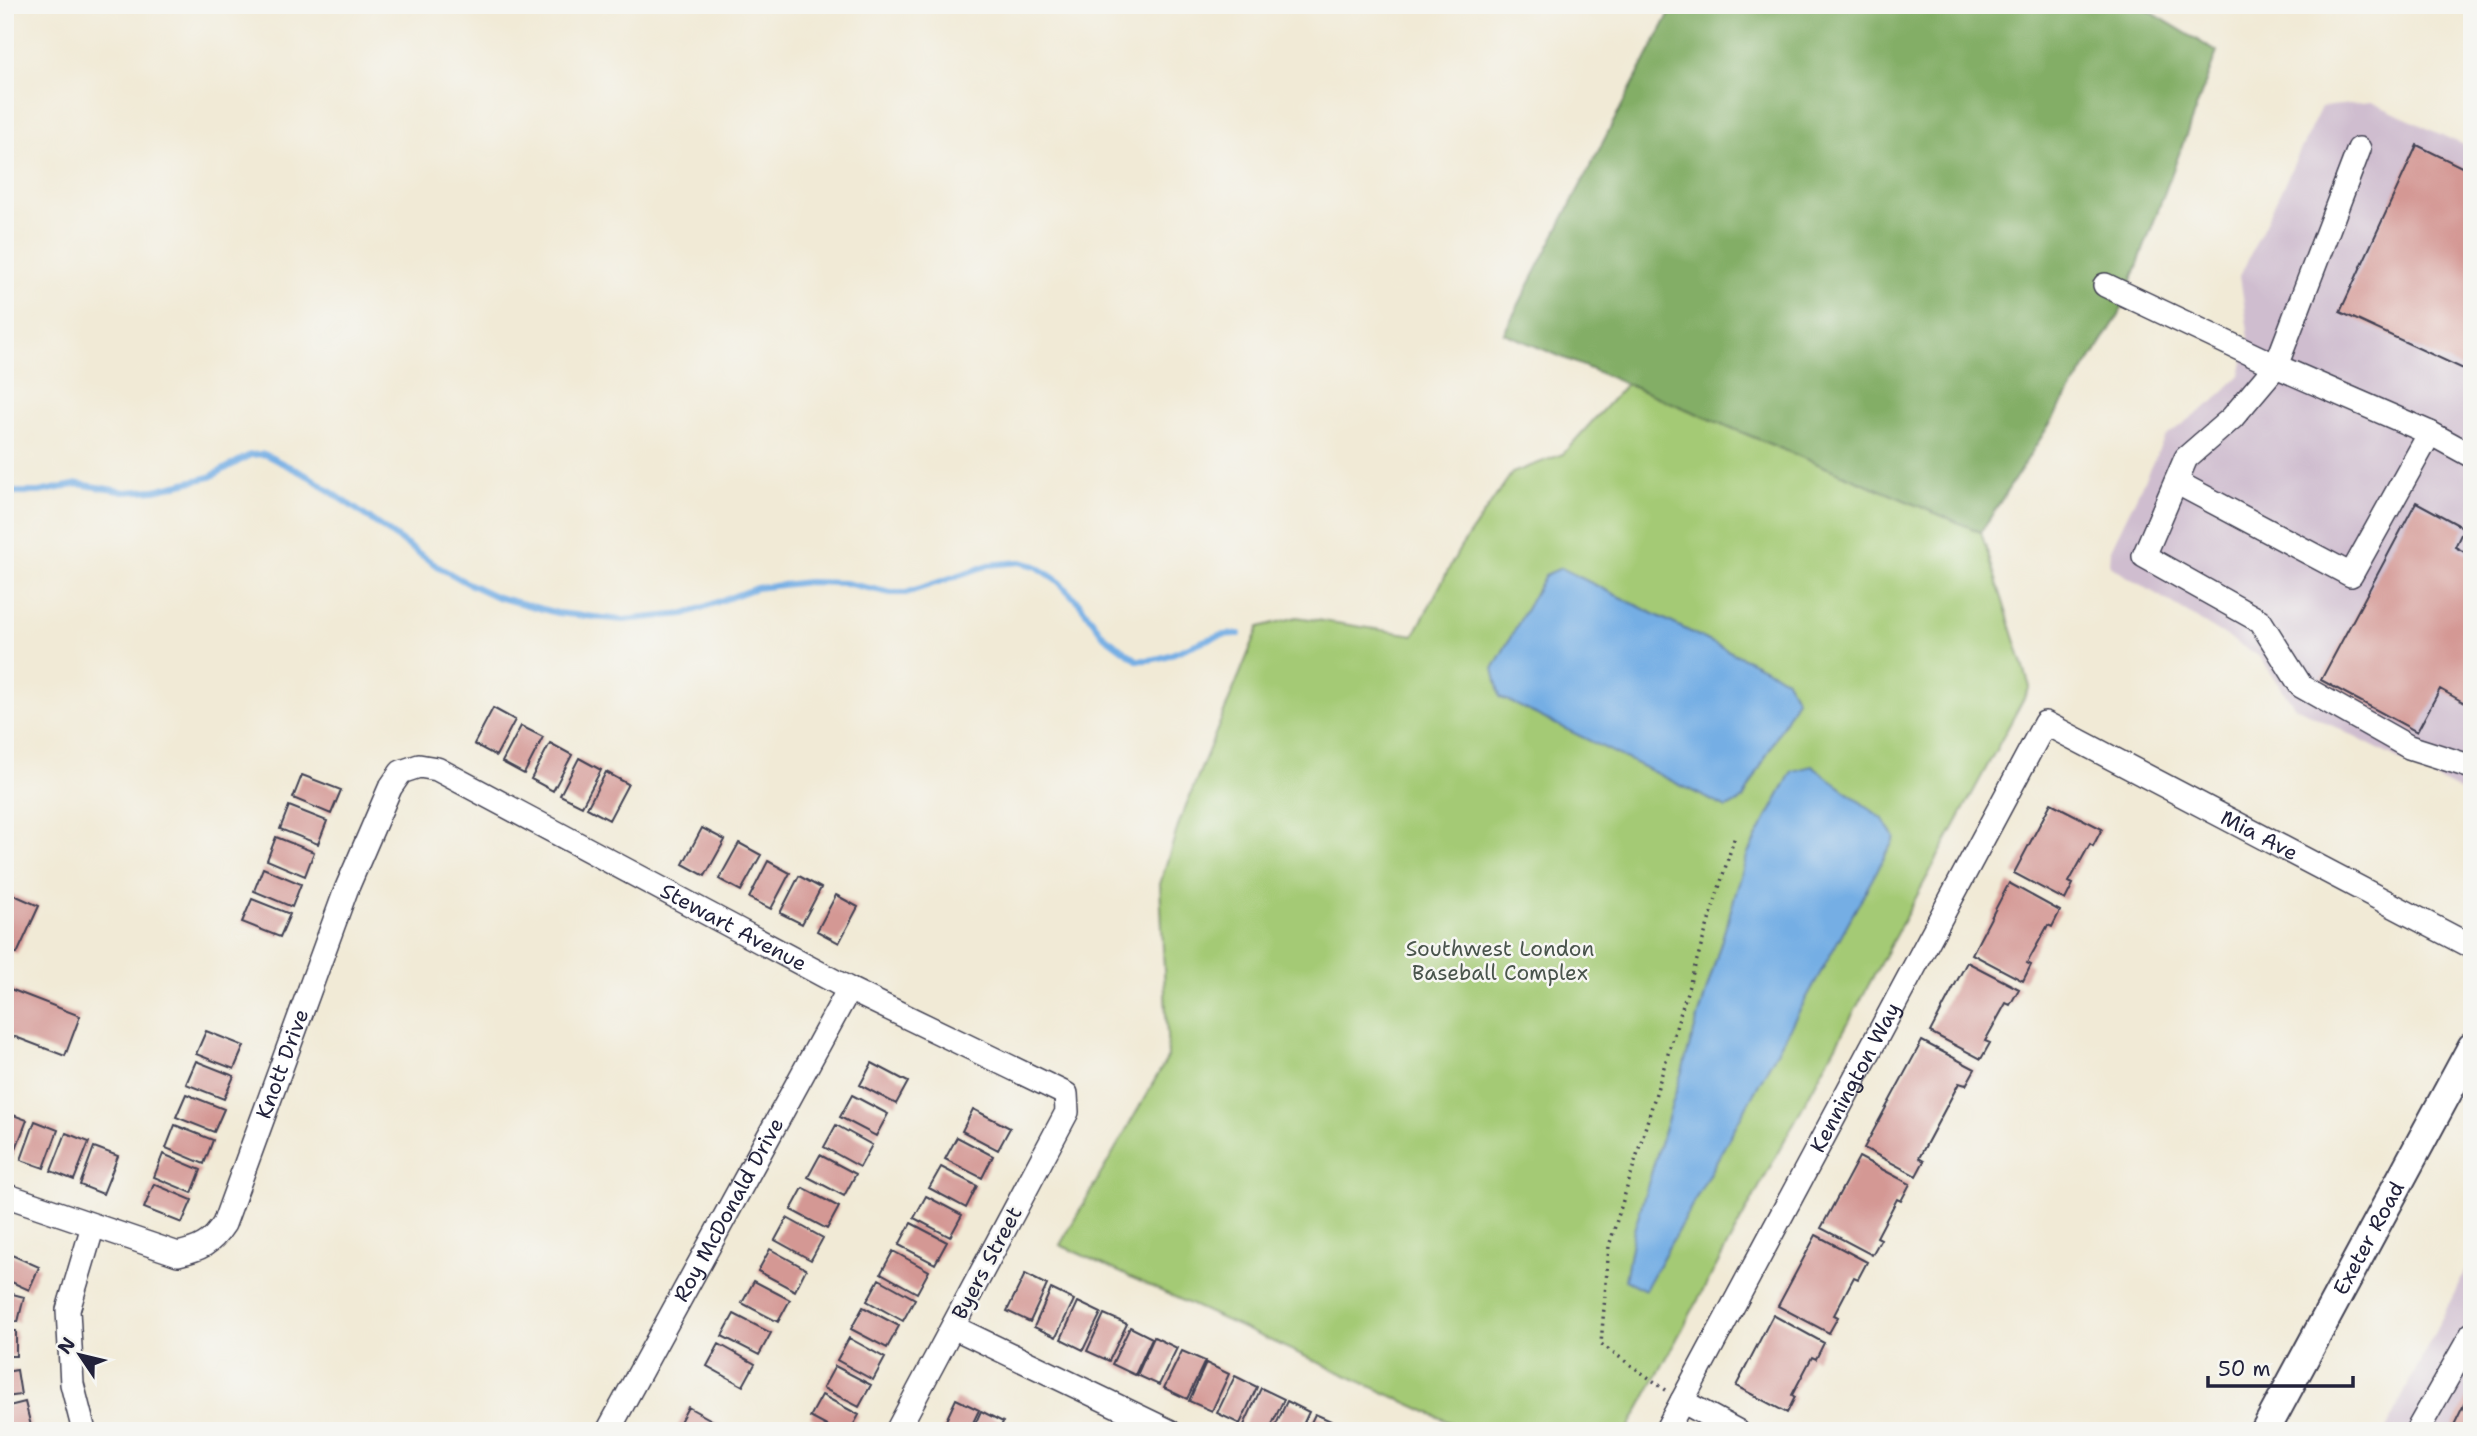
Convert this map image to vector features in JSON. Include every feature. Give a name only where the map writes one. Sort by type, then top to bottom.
[{"type":"main road","name":"Exeter Road","points":[[2264,1431],[2472,1046]]},
{"type":"street","points":[[2359,149],[2276,366],[2232,418],[2186,458],[2144,556],[2260,621],[2301,686],[2409,747],[2472,767]]},
{"type":"street","points":[[2105,285],[2276,366],[2430,433],[2472,456]]},
{"type":"street","points":[[2176,482],[2351,575],[2430,433]]},
{"type":"street","name":"Mia Ave","points":[[2045,723],[2472,947]]},
{"type":"street","name":"Kennington Way","points":[[1666,1431],[2045,723]]},
{"type":"street","name":"Stewart Avenue","points":[[401,772],[419,766],[437,769],[849,989],[1066,1094]]},
{"type":"street","name":"Knott Drive","points":[[5,1195],[178,1254],[199,1249],[213,1240],[224,1224],[351,879],[390,788],[401,772]]},
{"type":"street","name":"Roy McDonald Drive","points":[[608,1431],[849,989]]},
{"type":"street","name":"Byers Street","points":[[897,1431],[1067,1112],[1066,1094]]},
{"type":"street","points":[[84,1431],[72,1384],[68,1310],[93,1226]]},
{"type":"street","points":[[953,1327],[1169,1431]]},
{"type":"street","points":[[2417,1431],[2472,1334]]},
{"type":"street","points":[[1682,1401],[1737,1431]]},
{"type":"path","points":[[1682,1401],[1601,1344],[1609,1246],[1735,836]]},
{"type":"shaded area","points":[[2371,102],[2472,149],[2472,797],[2294,706],[2260,657],[2110,566],[2111,549],[2165,437],[2213,402],[2240,375],[2249,338],[2240,276],[2321,107]]},
{"type":"shaded area","points":[[2472,1258],[2472,1431],[2385,1431]]},
{"type":"green space","points":[[1674,5],[2139,5],[2217,52],[2119,315],[1981,532],[1504,333]]},
{"type":"green space","name":"Southwest London Baseball Complex","points":[[1626,384],[1981,532],[2030,687],[1627,1431],[1469,1431],[1060,1245],[1168,1057],[1160,884],[1180,820],[1259,627],[1297,617],[1414,635],[1460,548],[1512,473],[1563,454]]},
{"type":"water","points":[[1561,568],[1786,679],[1797,699],[1743,799],[1727,808],[1500,697],[1493,669],[1545,575]]},
{"type":"water","points":[[1812,766],[1883,819],[1895,838],[1645,1290],[1625,1280],[1634,1230],[1748,853],[1792,771]]},
{"type":"building","points":[[2417,145],[2472,172],[2472,373],[2340,312]]},
{"type":"building","points":[[2416,502],[2464,528],[2455,547],[2472,556],[2472,707],[2440,689],[2417,732],[2321,680]]},
{"type":"building","points":[[493,708],[515,720],[496,756],[474,744]]},
{"type":"building","points":[[521,726],[543,737],[524,774],[502,762]]},
{"type":"building","points":[[550,743],[572,755],[553,791],[531,779]]},
{"type":"building","points":[[579,758],[601,770],[582,806],[560,795]]},
{"type":"building","points":[[606,772],[628,784],[609,820],[587,808]]},
{"type":"building","points":[[302,775],[341,790],[331,814],[293,798]]},
{"type":"building","points":[[2051,803],[2102,829],[2093,846],[2090,844],[2069,882],[2073,884],[2065,900],[2014,873]]},
{"type":"building","points":[[289,806],[327,821],[318,844],[280,829]]},
{"type":"building","points":[[702,828],[725,840],[705,876],[683,864]]},
{"type":"building","points":[[276,837],[314,852],[305,876],[267,860]]},
{"type":"building","points":[[739,843],[761,855],[741,891],[719,879]]},
{"type":"building","points":[[768,861],[790,873],[771,909],[749,898]]},
{"type":"building","points":[[263,868],[301,884],[292,907],[254,891]]},
{"type":"building","points":[[799,876],[821,888],[802,924],[780,913]]},
{"type":"building","points":[[2009,883],[2060,911],[2052,927],[2048,925],[2027,963],[2031,965],[2023,981],[1972,954]]},
{"type":"building","points":[[5,891],[39,906],[17,954],[5,948]]},
{"type":"building","points":[[836,895],[858,907],[839,943],[817,931]]},
{"type":"building","points":[[252,899],[290,914],[280,937],[242,922]]},
{"type":"building","points":[[1967,962],[2019,989],[2010,1005],[2006,1003],[1985,1041],[1990,1043],[1981,1059],[1930,1032]]},
{"type":"building","points":[[5,987],[80,1016],[65,1056],[5,1033]]},
{"type":"building","points":[[206,1031],[244,1046],[234,1069],[196,1054]]},
{"type":"building","points":[[1922,1041],[1975,1069],[1966,1085],[1959,1083],[1919,1158],[1924,1161],[1916,1176],[1864,1148]]},
{"type":"building","points":[[196,1061],[234,1076],[224,1099],[186,1084]]},
{"type":"building","points":[[872,1063],[908,1082],[896,1104],[860,1085]]},
{"type":"building","points":[[186,1094],[224,1109],[214,1132],[176,1117]]},
{"type":"building","points":[[852,1095],[888,1114],[876,1136],[840,1117]]},
{"type":"building","points":[[973,1109],[1010,1128],[998,1150],[962,1131]]},
{"type":"building","points":[[5,1112],[27,1120],[12,1159],[5,1156]]},
{"type":"building","points":[[35,1121],[58,1130],[44,1168],[21,1160]]},
{"type":"building","points":[[175,1125],[213,1140],[204,1164],[166,1148]]},
{"type":"building","points":[[836,1125],[872,1145],[860,1167],[824,1147]]},
{"type":"building","points":[[66,1133],[89,1142],[74,1180],[51,1171]]},
{"type":"building","points":[[957,1137],[993,1156],[982,1178],[945,1159]]},
{"type":"building","points":[[94,1147],[118,1156],[103,1194],[80,1185]]},
{"type":"building","points":[[163,1154],[201,1170],[192,1193],[154,1177]]},
{"type":"building","points":[[820,1155],[856,1174],[844,1196],[808,1177]]},
{"type":"building","points":[[1859,1157],[1910,1184],[1901,1201],[1897,1199],[1877,1237],[1881,1239],[1872,1255],[1821,1228]]},
{"type":"building","points":[[941,1167],[977,1186],[966,1208],[929,1188]]},
{"type":"building","points":[[154,1184],[192,1200],[182,1223],[144,1208]]},
{"type":"building","points":[[803,1188],[839,1207],[827,1229],[791,1210]]},
{"type":"building","points":[[926,1196],[962,1215],[950,1237],[914,1218]]},
{"type":"building","points":[[787,1218],[823,1238],[811,1260],[775,1240]]},
{"type":"building","points":[[911,1223],[947,1242],[935,1264],[899,1245]]},
{"type":"building","points":[[1816,1235],[1867,1262],[1858,1279],[1854,1277],[1834,1315],[1838,1317],[1829,1333],[1778,1306]]},
{"type":"building","points":[[770,1249],[806,1269],[795,1291],[758,1271]]},
{"type":"building","points":[[893,1251],[929,1271],[917,1293],[881,1273]]},
{"type":"building","points":[[5,1252],[39,1267],[29,1290],[5,1279]]},
{"type":"building","points":[[1025,1274],[1047,1285],[1030,1322],[1007,1311]]},
{"type":"building","points":[[879,1279],[915,1299],[903,1321],[867,1301]]},
{"type":"building","points":[[754,1281],[790,1300],[778,1322],[742,1303]]},
{"type":"building","points":[[1051,1289],[1074,1300],[1056,1337],[1034,1327]]},
{"type":"building","points":[[5,1292],[24,1297],[18,1322],[5,1318]]},
{"type":"building","points":[[1078,1302],[1101,1313],[1083,1350],[1061,1339]]},
{"type":"building","points":[[863,1307],[899,1326],[887,1348],[851,1329]]},
{"type":"building","points":[[734,1314],[771,1333],[759,1355],[722,1336]]},
{"type":"building","points":[[1104,1314],[1127,1324],[1109,1361],[1087,1351]]},
{"type":"building","points":[[1773,1315],[1824,1343],[1816,1359],[1812,1357],[1792,1395],[1795,1397],[1787,1413],[1736,1386]]},
{"type":"building","points":[[1130,1327],[1152,1338],[1135,1375],[1112,1364]]},
{"type":"building","points":[[5,1331],[16,1331],[16,1356],[5,1356]]},
{"type":"building","points":[[1154,1337],[1177,1348],[1159,1385],[1137,1375]]},
{"type":"building","points":[[849,1338],[885,1358],[873,1380],[837,1360]]},
{"type":"building","points":[[719,1344],[755,1364],[743,1386],[707,1366]]},
{"type":"building","points":[[1182,1351],[1205,1361],[1187,1399],[1164,1388]]},
{"type":"building","points":[[1206,1363],[1229,1374],[1212,1411],[1189,1401]]},
{"type":"building","points":[[835,1366],[871,1385],[859,1407],[823,1388]]},
{"type":"building","points":[[17,1370],[21,1395],[5,1397],[5,1372]]},
{"type":"building","points":[[1235,1376],[1257,1387],[1240,1424],[1217,1413]]},
{"type":"building","points":[[1261,1388],[1284,1399],[1269,1431],[1256,1431],[1244,1425]]},
{"type":"building","points":[[2472,1388],[2472,1431],[2461,1431],[2453,1427]]},
{"type":"building","points":[[822,1395],[859,1415],[850,1431],[836,1431],[810,1417]]},
{"type":"building","points":[[956,1399],[979,1410],[969,1431],[941,1431]]},
{"type":"building","points":[[1287,1401],[1309,1412],[1300,1431],[1273,1431]]},
{"type":"building","points":[[25,1402],[31,1426],[5,1431],[5,1407]]},
{"type":"building","points":[[688,1407],[724,1427],[722,1431],[676,1429]]},
{"type":"building","points":[[981,1411],[1003,1422],[999,1431],[972,1431]]},
{"type":"building","points":[[1315,1414],[1338,1424],[1335,1431],[1307,1431]]},
{"type":"waterway","points":[[5,492],[39,492],[79,484],[125,492],[155,490],[210,477],[250,455],[264,454],[310,477],[437,566],[467,583],[497,597],[557,613],[623,620],[685,614],[756,588],[808,582],[845,583],[891,593],[906,593],[989,565],[1020,562],[1036,566],[1057,580],[1080,604],[1104,636],[1137,660],[1163,657],[1213,638],[1239,634]]}]
